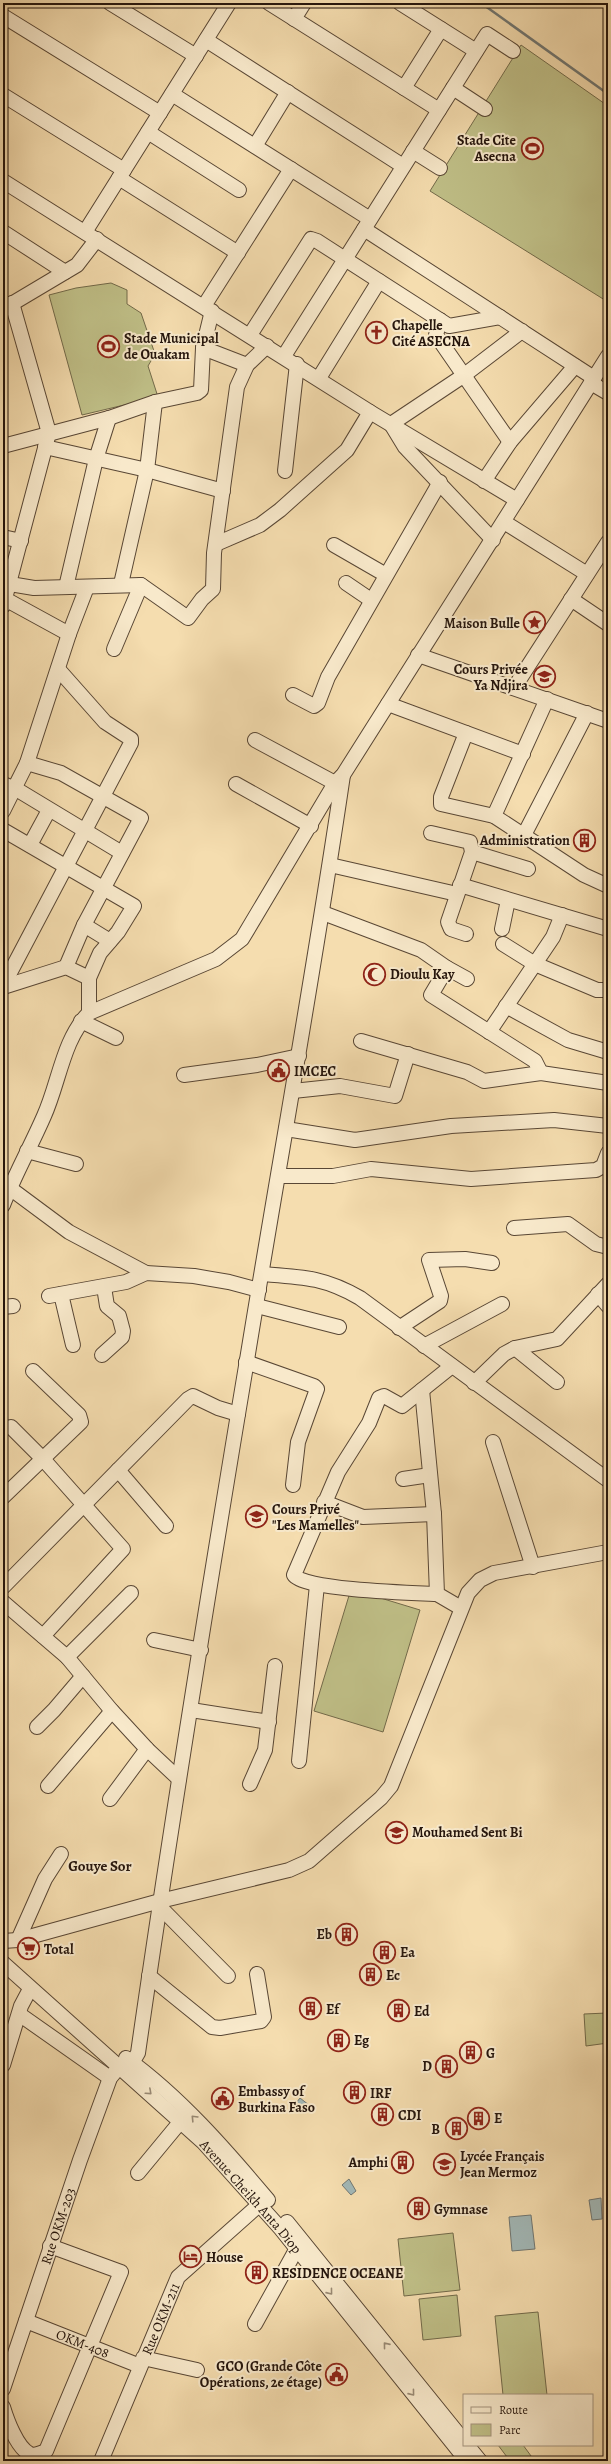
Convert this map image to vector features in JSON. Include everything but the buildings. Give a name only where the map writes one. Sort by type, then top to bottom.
[{"type":"street","points":[[110,3],[196,56]]},
{"type":"street","points":[[6,595],[49,433],[8,306],[77,265],[121,174],[229,3]]},
{"type":"street","points":[[269,3],[439,110]]},
{"type":"street","points":[[294,19],[304,3]]},
{"type":"street","points":[[400,3],[476,51]]},
{"type":"street","points":[[3,16],[160,113]]},
{"type":"street","points":[[404,88],[441,29]]},
{"type":"street","points":[[284,356],[487,34],[513,52]]},
{"type":"street","points":[[206,40],[403,166]]},
{"type":"street","points":[[452,88],[485,109]]},
{"type":"street","points":[[255,146],[288,92]]},
{"type":"street","points":[[172,94],[291,169],[500,317],[575,366],[608,393]]},
{"type":"street","points":[[3,95],[238,253]]},
{"type":"street","points":[[148,132],[238,190]]},
{"type":"street","points":[[413,151],[440,168]]},
{"type":"street","points":[[3,446],[110,418],[155,402],[197,393],[201,390],[203,348],[208,309],[238,253],[291,169]]},
{"type":"street","points":[[3,181],[297,364],[370,412],[517,500]]},
{"type":"street","points":[[3,232],[65,272]]},
{"type":"street","points":[[250,335],[308,240],[317,241],[449,326],[500,317]]},
{"type":"street","points":[[319,378],[380,281]]},
{"type":"street","points":[[440,320],[436,335],[510,442]]},
{"type":"street","points":[[391,424],[463,376],[522,331]]},
{"type":"street","points":[[6,595],[34,588],[87,587],[121,584],[141,585],[188,618],[202,599],[213,589],[216,544],[237,386],[247,366],[267,346]]},
{"type":"street","points":[[203,348],[247,366]]},
{"type":"street","points":[[85,1017],[216,959],[242,939],[339,779],[493,540],[608,356]]},
{"type":"street","points":[[285,471],[297,364]]},
{"type":"street","points":[[484,481],[510,442],[575,366]]},
{"type":"street","points":[[121,584],[147,470],[155,402]]},
{"type":"street","points":[[216,544],[260,525],[280,510],[347,450],[370,412]]},
{"type":"street","points":[[66,587],[96,459],[110,418]]},
{"type":"street","points":[[391,424],[405,447],[440,482],[493,540]]},
{"type":"street","points":[[45,447],[147,470],[223,491]]},
{"type":"street","points":[[293,695],[316,706],[328,677],[440,482]]},
{"type":"street","points":[[504,522],[587,574]]},
{"type":"street","points":[[3,537],[21,541]]},
{"type":"street","points":[[514,688],[608,542]]},
{"type":"street","points":[[334,546],[386,575]]},
{"type":"street","points":[[346,583],[371,600]]},
{"type":"street","points":[[114,649],[141,585]]},
{"type":"street","points":[[3,811],[9,787],[27,763],[69,634],[87,587]]},
{"type":"street","points":[[6,595],[69,634]]},
{"type":"street","points":[[571,599],[608,624]]},
{"type":"street","points":[[418,655],[608,721]]},
{"type":"street","points":[[3,986],[132,743],[131,739],[105,722],[58,668]]},
{"type":"street","points":[[494,816],[547,700]]},
{"type":"street","points":[[388,704],[523,754]]},
{"type":"street","points":[[524,835],[587,713]]},
{"type":"street","points":[[466,733],[440,797],[441,804],[494,816],[584,875],[608,886]]},
{"type":"street","points":[[255,740],[339,779]]},
{"type":"street","points":[[27,763],[61,773],[141,818],[84,925],[66,967]]},
{"type":"street","name":"Rue OKM-203","points":[[3,2389],[50,2246],[110,2078],[138,2053],[159,1903],[246,1362],[323,913],[339,779]]},
{"type":"street","points":[[236,784],[311,826]]},
{"type":"street","points":[[9,787],[122,853]]},
{"type":"street","points":[[30,845],[49,810]]},
{"type":"street","points":[[3,830],[134,906],[100,954],[89,978],[85,1017],[68,1049],[45,1115],[27,1151],[6,1185],[3,1205]]},
{"type":"street","points":[[431,833],[470,842],[472,852],[448,922],[451,929],[466,934]]},
{"type":"street","points":[[472,852],[528,869]]},
{"type":"street","points":[[330,864],[508,900],[608,929]]},
{"type":"street","points":[[502,929],[508,900]]},
{"type":"street","points":[[323,913],[421,950],[447,968],[467,979]]},
{"type":"street","points":[[489,1032],[553,937],[562,915]]},
{"type":"street","points":[[84,925],[110,941]]},
{"type":"street","points":[[503,944],[536,964],[597,990],[608,990]]},
{"type":"street","points":[[3,986],[66,967],[89,978]]},
{"type":"street","points":[[447,968],[431,995],[535,1062],[541,1073]]},
{"type":"street","points":[[506,1006],[568,1040],[608,1052]]},
{"type":"street","points":[[85,1017],[116,1038]]},
{"type":"street","points":[[361,1040],[467,1072],[484,1082],[541,1073],[608,1083]]},
{"type":"street","points":[[293,1091],[340,1086],[395,1096],[408,1054]]},
{"type":"street","points":[[184,1075],[257,1065],[299,1056]]},
{"type":"street","points":[[286,1129],[355,1140],[451,1126],[554,1120],[608,1126]]},
{"type":"street","points":[[27,1151],[76,1164]]},
{"type":"street","points":[[279,1176],[333,1176],[371,1169],[479,1178],[596,1170],[602,1166],[608,1153]]},
{"type":"street","points":[[6,1185],[69,1232],[146,1273],[194,1276],[229,1282],[259,1290]]},
{"type":"street","points":[[514,1228],[568,1224],[596,1244],[608,1247]]},
{"type":"street","points":[[399,1328],[440,1301],[441,1296],[429,1260],[465,1259],[492,1263]]},
{"type":"street","points":[[73,1345],[55,1295],[126,1282],[146,1273]]},
{"type":"street","points":[[262,1274],[311,1277],[339,1286],[360,1298],[608,1480]]},
{"type":"street","points":[[474,1383],[504,1354],[515,1348],[557,1339],[608,1284]]},
{"type":"street","points":[[102,1355],[122,1337],[123,1331],[119,1316],[108,1306],[104,1287]]},
{"type":"street","points":[[598,1294],[608,1306]]},
{"type":"street","points":[[424,1346],[502,1304]]},
{"type":"street","points":[[256,1306],[339,1327]]},
{"type":"street","points":[[515,1348],[557,1382]]},
{"type":"street","points":[[246,1362],[314,1386],[317,1389],[298,1442],[293,1485]]},
{"type":"street","points":[[452,1366],[402,1406],[381,1396],[369,1423],[349,1451],[324,1502],[294,1575],[298,1579],[317,1585],[437,1594],[461,1608]]},
{"type":"street","points":[[3,1497],[81,1422],[82,1418],[33,1371]]},
{"type":"street","points":[[422,1390],[434,1514],[437,1594]]},
{"type":"street","points":[[3,1587],[188,1399],[193,1396],[218,1408],[238,1414]]},
{"type":"street","points":[[11,1427],[43,1459],[122,1546],[123,1551],[43,1636]]},
{"type":"street","points":[[493,1442],[533,1567]]},
{"type":"street","points":[[118,1470],[166,1526]]},
{"type":"street","points":[[403,1479],[430,1475]]},
{"type":"street","points":[[324,1502],[363,1517],[434,1514]]},
{"type":"street","points":[[3,1949],[3,1942],[18,1940],[296,1867],[309,1861],[381,1798],[397,1774],[461,1608],[468,1593],[480,1580],[494,1573],[608,1552]]},
{"type":"street","points":[[299,1761],[317,1585]]},
{"type":"street","points":[[67,1657],[131,1593]]},
{"type":"street","points":[[3,1602],[67,1657],[112,1711],[147,1749],[179,1779]]},
{"type":"street","points":[[154,1640],[200,1650]]},
{"type":"street","points":[[250,1784],[263,1758],[269,1722],[275,1666]]},
{"type":"street","points":[[37,1727],[54,1710],[83,1676]]},
{"type":"street","points":[[191,1710],[269,1722]]},
{"type":"street","points":[[48,1786],[112,1711]]},
{"type":"street","points":[[110,1799],[147,1749]]},
{"type":"street","points":[[18,1940],[45,1879],[61,1854]]},
{"type":"street","points":[[159,1903],[228,1976]]},
{"type":"street","name":"Avenue Cheikh Anta Diop","points":[[3,1949],[19,1970],[43,1993],[126,2065],[188,2113],[247,2175],[463,2440]]},
{"type":"street","name":"Avenue Cheikh Anta Diop","points":[[3,1963],[30,1989],[84,2036],[99,2048],[126,2065],[260,2204],[467,2461]]},
{"type":"street","points":[[149,1976],[212,2027],[220,2028],[260,2021],[264,2017],[257,1974]]},
{"type":"street","points":[[3,2065],[19,2014],[30,1989]]},
{"type":"street","points":[[19,2014],[110,2078]]},
{"type":"street","points":[[72,2051],[84,2036]]},
{"type":"street","points":[[86,2062],[99,2048]]},
{"type":"street","points":[[138,2173],[181,2121]]},
{"type":"street","name":"Rue OKM-211","points":[[101,2461],[141,2362],[178,2277],[260,2204]]},
{"type":"street","points":[[3,2407],[8,2426],[24,2448],[30,2454],[46,2451],[121,2272],[50,2246]]},
{"type":"street","points":[[255,2324],[296,2250]]},
{"type":"street","name":"OKM-408","points":[[26,2321],[90,2346],[141,2362],[197,2370]]},
{"type":"street","points":[[468,2446],[480,2461]]},
{"type":"green space","name":"Stade Cite Asecna","points":[[521,45],[608,106],[608,302],[430,191]]},
{"type":"green space","name":"Stade Municipal de Ouakam","points":[[111,283],[127,290],[127,304],[141,313],[155,354],[148,366],[158,397],[82,415],[49,295],[76,288]]},
{"type":"green space","points":[[351,1589],[420,1610],[383,1732],[314,1711]]},
{"type":"green space","points":[[607,2013],[608,2043],[586,2046],[584,2014]]},
{"type":"green space","points":[[453,2233],[460,2290],[404,2296],[398,2239]]},
{"type":"green space","points":[[457,2295],[461,2336],[423,2340],[419,2299]]},
{"type":"green space","points":[[538,2312],[547,2394],[503,2394],[495,2316]]},
{"type":"green space","points":[[499,2446],[524,2446],[534,2460],[510,2461]]},
{"type":"shaded area","points":[[300,2098],[309,2105],[305,2110],[296,2103]]},
{"type":"shaded area","points":[[349,2179],[356,2191],[351,2195],[342,2185]]},
{"type":"shaded area","points":[[601,2198],[602,2219],[592,2220],[589,2200]]},
{"type":"shaded area","points":[[531,2215],[535,2249],[512,2251],[509,2217]]},
{"type":"waterway","points":[[481,3],[608,94]]},
{"type":"place","name":"Stade Cite Asecna","points":[[532,148]]},
{"type":"place","name":"Chapelle Cité ASECNA","points":[[377,333]]},
{"type":"place","name":"Stade Municipal de Ouakam","points":[[108,346]]},
{"type":"place","name":"Maison Bulle","points":[[535,623]]},
{"type":"place","name":"Cours Privée Ya Ndjira","points":[[544,677]]},
{"type":"place","name":"Administration","points":[[585,840]]},
{"type":"place","name":"Dioulu Kay","points":[[375,974]]},
{"type":"place","name":"IMCEC","points":[[279,1071]]},
{"type":"place","name":"Cours Privé \"Les Mamelles\"","points":[[257,1517]]},
{"type":"place","name":"Mouhamed Sent Bi","points":[[396,1832]]},
{"type":"place","name":"Eb","points":[[347,1934]]},
{"type":"place","name":"Total","points":[[28,1949]]},
{"type":"place","name":"Ea","points":[[385,1952]]},
{"type":"place","name":"Ec","points":[[370,1975]]},
{"type":"place","name":"Ef","points":[[310,2009]]},
{"type":"place","name":"Ed","points":[[399,2011]]},
{"type":"place","name":"Eg","points":[[339,2040]]},
{"type":"place","name":"G","points":[[471,2053]]},
{"type":"place","name":"D","points":[[447,2066]]},
{"type":"place","name":"IRF","points":[[355,2093]]},
{"type":"place","name":"Embassy of Burkina Faso","points":[[222,2099]]},
{"type":"place","name":"CDI","points":[[383,2115]]},
{"type":"place","name":"E","points":[[479,2118]]},
{"type":"place","name":"B","points":[[456,2129]]},
{"type":"place","name":"Amphi","points":[[403,2162]]},
{"type":"place","name":"Lycée Français Jean Mermoz","points":[[445,2164]]},
{"type":"place","name":"Gymnase","points":[[418,2209]]},
{"type":"place","name":"House","points":[[191,2257]]},
{"type":"place","name":"RESIDENCE OCEANE","points":[[257,2273]]},
{"type":"place","name":"GCO (Grande Côte Opérations, 2e étage)","points":[[337,2374]]},
{"type":"district","name":"Gouye Sor","points":[[100,1866]]}]
